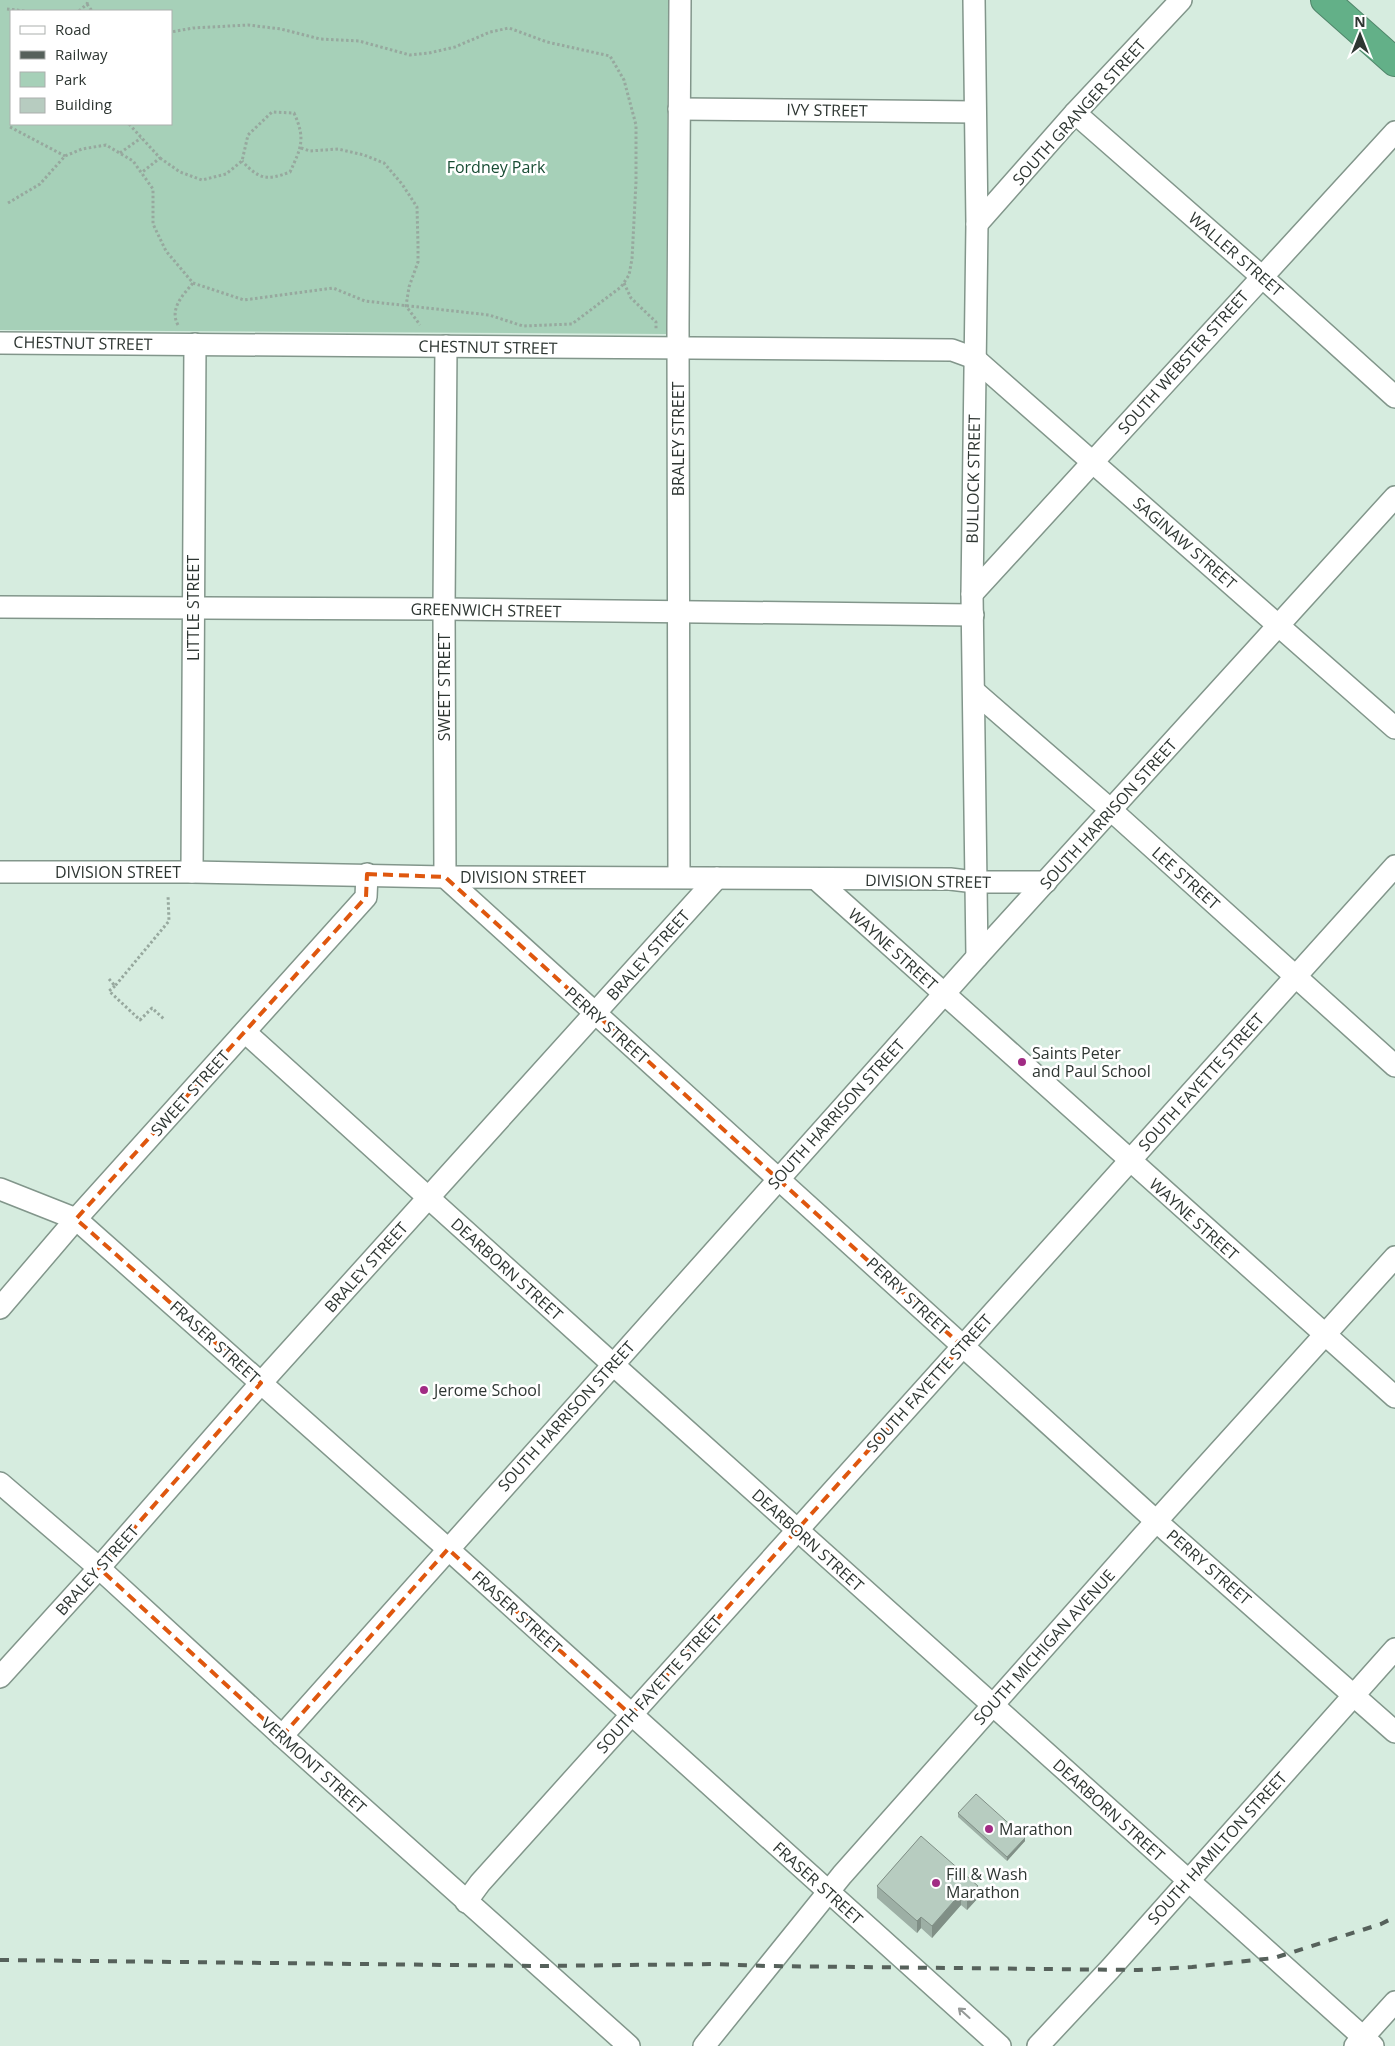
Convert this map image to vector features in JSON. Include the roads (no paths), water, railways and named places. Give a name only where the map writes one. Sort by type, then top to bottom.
[{"type":"highway","points":[[1325,0],[1395,62]]},
{"type":"street","name":"BRALEY STREET","points":[[679,877],[680,612],[678,350],[680,0]]},
{"type":"street","name":"BULLOCK STREET","points":[[974,0],[977,224],[972,594],[975,692],[976,957]]},
{"type":"street","name":"SOUTH GRANGER STREET","points":[[977,224],[1075,113],[1181,0]]},
{"type":"street","name":"IVY STREET","points":[[679,109],[975,112]]},
{"type":"street","name":"WALLER STREET","points":[[1075,113],[1261,276],[1395,397]]},
{"type":"street","name":"SOUTH WEBSTER STREET","points":[[972,594],[1261,276],[1395,132]]},
{"type":"street","name":"CHESTNUT STREET","points":[[0,343],[446,346],[678,350],[952,350],[974,358]]},
{"type":"street","name":"LITTLE STREET","points":[[192,872],[195,344]]},
{"type":"street","name":"SWEET STREET","points":[[445,877],[444,609],[446,346]]},
{"type":"street","name":"SAGINAW STREET","points":[[974,358],[1395,728]]},
{"type":"street","name":"SOUTH HARRISON STREET","points":[[282,1736],[976,957],[1395,497]]},
{"type":"street","name":"GREENWICH STREET","points":[[0,608],[444,609],[973,616]]},
{"type":"street","name":"LEE STREET","points":[[975,692],[1111,810],[1395,1066]]},
{"type":"street","name":"SOUTH FAYETTE STREET","points":[[466,1902],[480,1883],[1395,866]]},
{"type":"street","name":"DIVISION STREET","points":[[0,872],[192,872],[445,877],[950,879],[975,882],[1046,882]]},
{"type":"street","name":"SWEET STREET","points":[[0,1308],[76,1219],[366,896],[368,874]]},
{"type":"street","name":"PERRY STREET","points":[[445,877],[594,1014],[779,1178],[1156,1521],[1395,1732]]},
{"type":"street","name":"BRALEY STREET","points":[[0,1677],[99,1568],[261,1383],[717,878]]},
{"type":"street","name":"WAYNE STREET","points":[[816,879],[1395,1397]]},
{"type":"street","name":"DEARBORN STREET","points":[[245,1032],[1188,1881],[1363,2043]]},
{"type":"street","name":"FRASER STREET","points":[[0,1188],[76,1219],[448,1549],[1000,2046]]},
{"type":"street","name":"SOUTH MICHIGAN AVENUE","points":[[704,2046],[828,1891],[1156,1521],[1395,1257]]},
{"type":"street","name":"VERMONT STREET","points":[[0,1482],[99,1568],[466,1902],[629,2046]]},
{"type":"street","name":"SOUTH HAMILTON STREET","points":[[1038,2046],[1395,1649]]},
{"type":"street","points":[[1363,2043],[1395,2002]]},
{"type":"railway","points":[[0,1960],[540,1966],[714,1964],[1138,1970],[1192,1967],[1274,1958],[1381,1924],[1395,1917]]},
{"type":"place","name":"Saints Peter and Paul School","points":[[1022,1062]]},
{"type":"place","name":"Jerome School","points":[[424,1390]]},
{"type":"place","name":"Marathon","points":[[989,1829]]},
{"type":"place","name":"Fill & Wash Marathon","points":[[936,1883]]},
{"type":"park label","name":"Fordney Park","points":[[496,167]]}]
